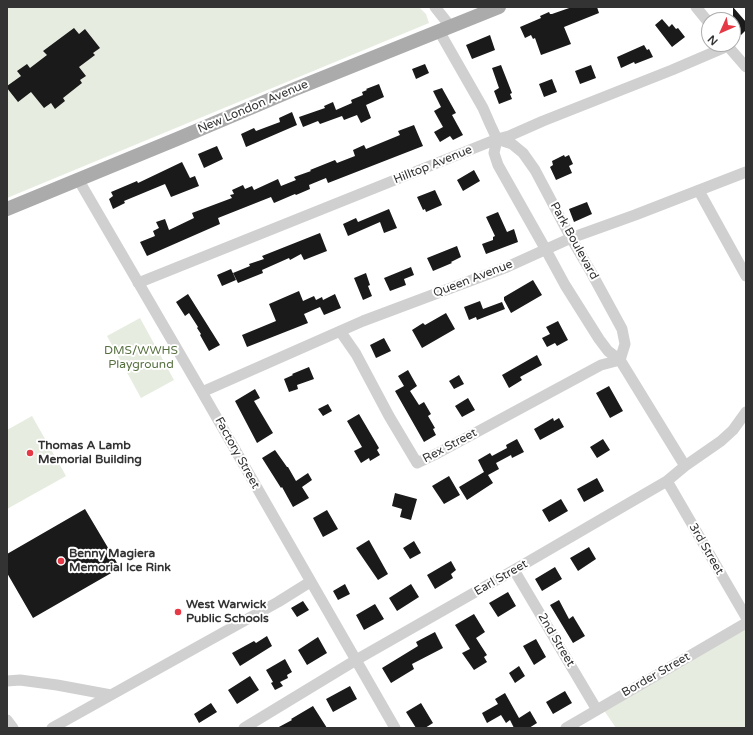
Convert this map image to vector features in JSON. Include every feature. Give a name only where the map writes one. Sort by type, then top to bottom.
[{"type":"main road","name":"New London Avenue","points":[[7,209],[444,28],[499,7]]},
{"type":"street","points":[[435,7],[445,18],[444,28],[497,139],[494,153],[498,166],[565,285],[599,339],[608,351],[620,360],[686,466]]},
{"type":"street","name":"Hilltop Avenue","points":[[138,283],[497,139],[509,136],[672,70],[712,52]]},
{"type":"street","points":[[733,52],[746,67]]},
{"type":"street","name":"Park Boulevard","points":[[497,139],[512,144],[523,153],[535,170],[622,329],[625,344],[620,360]]},
{"type":"street","name":"Queen Avenue","points":[[202,392],[363,321],[500,269],[571,238],[746,172]]},
{"type":"street","name":"Factory Street","points":[[78,179],[395,728]]},
{"type":"street","points":[[699,190],[746,276]]},
{"type":"street","name":"Rex Street","points":[[340,331],[356,354],[389,416],[417,463],[601,365],[620,360]]},
{"type":"street","name":"Earl Street","points":[[244,728],[356,660],[667,481],[721,442],[733,430],[746,412]]},
{"type":"street","name":"3rd Street","points":[[667,481],[746,617]]},
{"type":"street","name":"2nd Street","points":[[514,570],[597,710]]},
{"type":"street","points":[[52,728],[278,602],[310,582]]},
{"type":"street","name":"Border Street","points":[[566,728],[746,623]]},
{"type":"street","points":[[7,680],[20,680],[57,685],[111,695]]},
{"type":"street","points":[[7,720],[13,728]]},
{"type":"green space","points":[[7,7],[419,7],[426,14],[429,23],[7,198]]},
{"type":"green space","name":"DMS/WWHS Playground","points":[[140,318],[174,380],[141,398],[107,336]]},
{"type":"green space","name":"Thomas A Lamb Memorial Building","points":[[32,416],[66,476],[7,509],[7,430]]},
{"type":"green space","points":[[746,629],[746,728],[616,728],[603,709]]},
{"type":"building","points":[[572,7],[597,7],[599,13],[564,27],[571,44],[541,55],[535,38],[533,39],[531,35],[525,38],[520,27],[541,18],[540,16],[549,12],[552,14]]},
{"type":"building","points":[[733,7],[737,12],[733,12]]},
{"type":"building","points":[[741,16],[746,22],[746,30],[741,35]]},
{"type":"building","points":[[662,19],[669,27],[672,24],[676,29],[678,28],[685,37],[672,47],[655,25]]},
{"type":"building","points":[[74,28],[79,34],[85,29],[100,48],[93,53],[95,55],[79,67],[86,76],[80,80],[82,83],[63,98],[65,101],[55,109],[51,103],[44,108],[31,92],[18,102],[7,88],[7,86],[21,76],[17,71],[27,64],[30,68],[47,55],[43,51]]},
{"type":"building","points":[[490,35],[495,50],[472,59],[466,45]]},
{"type":"building","points":[[644,45],[647,50],[649,49],[653,57],[635,64],[634,62],[621,68],[617,57]]},
{"type":"building","points":[[425,64],[429,73],[416,79],[412,69]]},
{"type":"building","points":[[501,65],[512,93],[510,94],[512,99],[499,104],[494,91],[499,88],[492,68]]},
{"type":"building","points":[[591,65],[596,78],[580,84],[575,71]]},
{"type":"building","points":[[552,79],[557,92],[544,97],[539,84]]},
{"type":"building","points":[[379,84],[384,97],[366,105],[371,118],[361,123],[357,115],[344,120],[342,116],[320,124],[318,121],[303,127],[299,117],[325,108],[324,106],[333,102],[336,110],[352,103],[351,100],[363,95],[362,92],[367,90],[366,89]]},
{"type":"building","points":[[442,88],[456,113],[452,115],[463,135],[453,140],[450,136],[440,142],[434,132],[443,127],[434,111],[441,107],[433,91]]},
{"type":"building","points":[[292,112],[297,125],[246,147],[241,134],[254,128],[256,131],[280,122],[279,118]]},
{"type":"building","points":[[414,125],[423,146],[328,183],[326,178],[309,185],[310,189],[274,203],[271,197],[218,218],[220,224],[147,256],[140,242],[155,236],[153,231],[159,228],[156,222],[165,219],[169,230],[194,218],[192,213],[232,198],[230,195],[234,194],[232,190],[243,185],[245,189],[252,186],[254,190],[278,179],[281,186],[296,180],[294,177],[311,171],[310,170],[335,160],[337,163],[355,156],[353,150],[364,145],[366,149],[400,135],[398,131]]},
{"type":"building","points":[[217,146],[223,159],[204,168],[198,154]]},
{"type":"building","points":[[564,155],[565,157],[569,155],[573,164],[569,166],[572,173],[556,180],[550,167],[553,165],[552,161]]},
{"type":"building","points":[[182,162],[190,178],[195,176],[199,186],[171,197],[165,184],[124,201],[125,203],[113,209],[109,199],[113,196],[111,192],[137,181],[138,183]]},
{"type":"building","points":[[474,170],[480,181],[463,191],[457,180]]},
{"type":"building","points":[[435,190],[442,205],[426,212],[425,209],[423,210],[417,197]]},
{"type":"building","points":[[587,202],[592,214],[574,222],[569,209]]},
{"type":"building","points":[[389,209],[397,228],[384,233],[380,222],[348,236],[343,224],[356,218],[358,222]]},
{"type":"building","points":[[498,212],[507,232],[514,229],[518,242],[486,254],[482,244],[493,240],[493,237],[495,236],[486,217]]},
{"type":"building","points":[[320,233],[327,251],[304,260],[301,254],[290,260],[289,258],[262,270],[263,273],[238,283],[233,273],[250,266],[249,264],[264,259],[262,256]]},
{"type":"building","points":[[457,246],[461,257],[451,262],[452,263],[433,271],[427,258]]},
{"type":"building","points":[[411,267],[414,275],[404,279],[406,285],[390,291],[384,278]]},
{"type":"building","points":[[231,269],[236,280],[222,286],[217,275]]},
{"type":"building","points":[[366,273],[370,285],[368,286],[372,296],[363,300],[354,278]]},
{"type":"building","points":[[533,280],[542,295],[511,313],[504,300],[504,297]]},
{"type":"building","points":[[299,291],[303,301],[314,296],[316,300],[322,297],[323,300],[335,294],[341,308],[324,315],[320,307],[304,314],[308,323],[247,347],[242,335],[276,321],[269,304]]},
{"type":"building","points":[[188,294],[220,345],[209,351],[200,335],[201,334],[197,328],[198,327],[189,313],[185,316],[176,302]]},
{"type":"building","points":[[480,301],[483,309],[502,302],[505,309],[477,320],[476,317],[469,320],[464,307]]},
{"type":"building","points":[[446,313],[455,329],[422,348],[412,330],[423,323],[425,325]]},
{"type":"building","points":[[558,321],[568,340],[557,346],[555,343],[547,347],[542,338],[550,334],[546,327]]},
{"type":"building","points":[[384,338],[391,351],[376,358],[370,345]]},
{"type":"building","points":[[537,355],[542,365],[520,377],[522,380],[509,388],[502,375]]},
{"type":"building","points":[[309,367],[314,379],[297,385],[298,389],[289,392],[284,379]]},
{"type":"building","points":[[408,370],[417,386],[410,391],[419,405],[424,402],[431,414],[428,416],[435,428],[433,429],[436,435],[424,442],[395,391],[404,386],[398,376]]},
{"type":"building","points":[[459,375],[464,384],[454,389],[449,381]]},
{"type":"building","points":[[609,386],[623,411],[610,418],[596,393]]},
{"type":"building","points":[[255,389],[260,398],[254,401],[273,433],[257,443],[235,401]]},
{"type":"building","points":[[468,398],[475,410],[462,417],[455,406]]},
{"type":"building","points":[[328,404],[332,411],[323,416],[318,409]]},
{"type":"building","points":[[359,414],[379,448],[377,450],[380,455],[370,461],[369,458],[361,463],[354,451],[362,447],[347,421]]},
{"type":"building","points":[[553,418],[554,421],[559,418],[564,427],[540,440],[534,429]]},
{"type":"building","points":[[517,439],[524,452],[512,458],[511,455],[496,463],[499,469],[488,475],[493,483],[467,500],[459,487],[484,472],[478,460],[490,453],[492,456],[507,448],[506,445]]},
{"type":"building","points":[[603,439],[610,450],[597,458],[590,447]]},
{"type":"building","points":[[275,450],[288,467],[296,481],[308,473],[312,480],[302,487],[309,498],[293,507],[282,487],[281,488],[262,458]]},
{"type":"building","points":[[449,476],[460,495],[444,504],[432,486]]},
{"type":"building","points":[[597,478],[604,491],[584,502],[577,489]]},
{"type":"building","points":[[395,493],[417,499],[411,520],[400,517],[402,509],[392,506]]},
{"type":"building","points":[[561,499],[568,511],[549,522],[542,510]]},
{"type":"building","name":"Benny Magiera Memorial Ice Rink","points":[[85,509],[120,568],[33,618],[7,573],[7,554]]},
{"type":"building","points":[[327,510],[338,529],[323,537],[313,518]]},
{"type":"building","points":[[369,540],[388,574],[378,580],[356,548]]},
{"type":"building","points":[[414,541],[421,553],[410,559],[403,548]]},
{"type":"building","points":[[589,547],[596,559],[578,571],[570,558]]},
{"type":"building","points":[[451,561],[456,570],[451,574],[453,578],[435,589],[427,575]]},
{"type":"building","points":[[555,567],[562,579],[542,591],[535,579]]},
{"type":"building","points":[[345,584],[350,594],[338,600],[333,591]]},
{"type":"building","points":[[411,584],[419,597],[397,611],[389,598]]},
{"type":"building","points":[[508,592],[516,606],[498,617],[489,603]]},
{"type":"building","points":[[559,600],[569,619],[573,616],[585,636],[573,643],[550,605]]},
{"type":"building","points":[[303,601],[309,610],[297,617],[291,608]]},
{"type":"building","points":[[375,604],[384,619],[364,630],[356,615]]},
{"type":"building","points":[[474,614],[485,632],[476,638],[487,655],[484,657],[487,662],[474,670],[462,653],[470,649],[455,625]]},
{"type":"building","points":[[435,632],[443,648],[412,664],[414,669],[391,683],[382,668],[418,646],[416,642]]},
{"type":"building","points":[[267,636],[272,646],[240,666],[232,653],[254,641],[256,643]]},
{"type":"building","points":[[318,637],[327,653],[307,665],[298,650]]},
{"type":"building","points":[[536,639],[546,657],[534,665],[523,646]]},
{"type":"building","points":[[285,659],[292,672],[287,675],[288,678],[280,682],[283,686],[275,690],[271,683],[273,682],[266,670]]},
{"type":"building","points":[[519,666],[525,676],[515,683],[509,673]]},
{"type":"building","points":[[250,676],[259,690],[237,704],[228,690]]},
{"type":"building","points":[[350,686],[357,699],[333,712],[326,699]]},
{"type":"building","points":[[565,691],[572,703],[553,714],[546,702]]},
{"type":"building","points":[[505,693],[519,718],[530,711],[537,723],[529,728],[514,728],[510,720],[506,723],[501,715],[487,723],[482,713],[498,704],[495,699]]},
{"type":"building","points":[[211,703],[217,712],[199,723],[194,714]]},
{"type":"building","points":[[421,703],[433,723],[425,728],[416,728],[406,712]]},
{"type":"building","points":[[313,706],[327,728],[277,728],[292,720],[291,719]]},
{"type":"place","name":"Thomas A Lamb Memorial Building","points":[[30,453]]},
{"type":"place","name":"Benny Magiera Memorial Ice Rink","points":[[61,561]]},
{"type":"place","name":"West Warwick Public Schools","points":[[178,612]]}]
